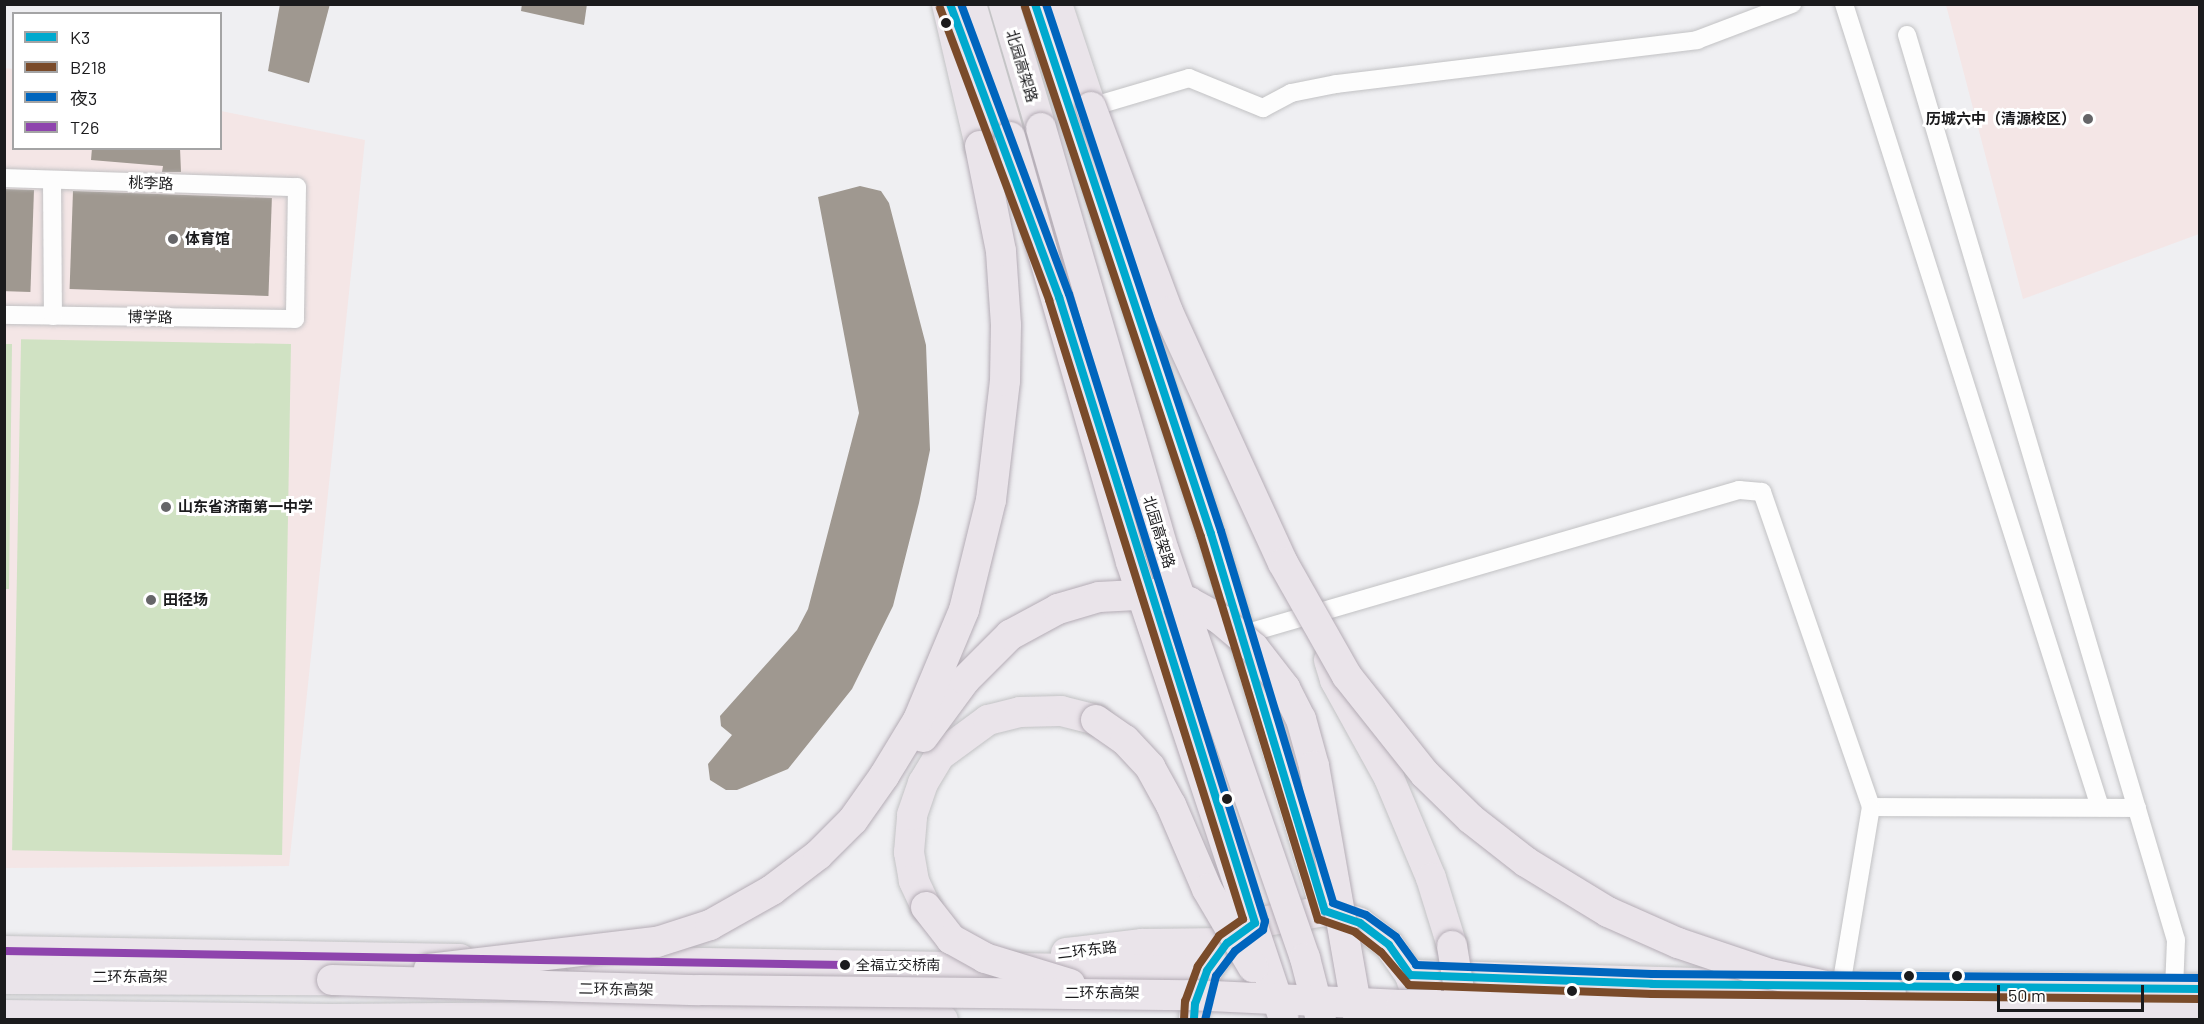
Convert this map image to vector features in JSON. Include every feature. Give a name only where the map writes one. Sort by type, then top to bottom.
[{"type":"highway","points":[[853,820],[918,720],[964,610],[982,550],[1000,440],[1006,325],[1001,251],[949,4]]},
{"type":"highway","name":"北园高架路","points":[[971,4],[1131,562],[1283,1019]]},
{"type":"highway","name":"北园高架路","points":[[1004,4],[1164,551],[1305,958],[1322,1020]]},
{"type":"highway","points":[[1057,4],[1091,107],[1168,312],[1283,563],[1347,676],[1387,730],[1425,774],[1471,819],[1526,862],[1608,912],[1678,943],[1770,974],[1840,989],[2191,993]]},
{"type":"highway","points":[[332,980],[593,951],[678,935],[710,925],[772,890],[818,855],[853,820],[965,680],[1010,635],[1058,609],[1099,597],[1155,594],[1189,602],[1221,620],[1254,648],[1285,688],[1301,719],[1314,766],[1359,1020]]},
{"type":"highway","points":[[1316,623],[1335,680],[1389,778],[1431,878],[1457,967],[1464,1020]]},
{"type":"highway","points":[[1102,993],[985,958],[951,939],[926,907],[914,881],[909,852],[912,815],[923,783],[939,756],[988,720],[1020,712],[1061,711],[1096,720],[1125,740],[1150,767],[1171,805],[1207,889],[1283,1019]]},
{"type":"highway","points":[[1194,1020],[1195,1004],[1207,971],[1227,943],[1255,924],[1325,910],[1360,923],[1389,945],[1410,975],[1420,1020]]},
{"type":"highway","name":"二环东路","points":[[947,966],[1142,944],[1227,943]]},
{"type":"highway","name":"二环东路","points":[[4,951],[1207,971]]},
{"type":"highway","points":[[1410,975],[1652,984],[2191,993]]},
{"type":"highway","name":"二环东高架","points":[[4,979],[332,980],[907,994],[1102,993],[1401,1005],[2199,1015]]},
{"type":"highway","name":"二环东高架","points":[[4,1015],[332,1019],[820,1015],[943,1020]]},
{"type":"highway","points":[[332,1019],[337,1020]]},
{"type":"main road","points":[[949,4],[1059,297],[1255,924]]},
{"type":"main road","points":[[1035,4],[1241,634],[1325,910]]},
{"type":"street","points":[[1091,107],[1189,78],[1263,108],[1291,93],[1336,84],[1697,40],[1792,4]]},
{"type":"street","points":[[1844,4],[2100,807]]},
{"type":"street","points":[[1907,35],[2191,993]]},
{"type":"street","name":"桃李路","points":[[4,178],[297,187],[295,319]]},
{"type":"street","points":[[52,180],[53,316]]},
{"type":"street","name":"博学路","points":[[4,315],[295,319]]},
{"type":"street","points":[[1241,634],[1739,490],[1762,492],[1871,807],[1841,986]]},
{"type":"street","points":[[1871,807],[2138,808]]},
{"type":"shaded area","name":"历城六中（清源校区）","points":[[1946,5],[2199,5],[2199,234],[2023,299]]},
{"type":"shaded area","name":"山东省济南第一中学","points":[[4,68],[12,69],[12,150],[222,150],[222,111],[365,140],[289,866],[5,868]]},
{"type":"green space","name":"田径场","points":[[21,339],[291,344],[282,855],[12,850]]},
{"type":"green space","points":[[4,344],[12,344],[9,589],[4,589]]},
{"type":"building","points":[[280,4],[330,4],[309,83],[268,71]]},
{"type":"building","points":[[522,4],[587,4],[584,25],[521,11]]},
{"type":"building","points":[[92,150],[180,150],[181,172],[162,172],[163,166],[91,160]]},
{"type":"building","points":[[860,186],[881,191],[889,203],[926,345],[930,450],[919,503],[893,606],[852,689],[788,769],[737,790],[726,790],[710,780],[708,764],[732,735],[721,726],[720,716],[797,630],[808,609],[859,413],[818,197]]},
{"type":"building","points":[[4,189],[34,190],[30,292],[4,291]]},
{"type":"building","name":"体育馆","points":[[73,191],[272,198],[268,296],[70,289]]},
{"type":"transit line","name":"K3","points":[[950,4],[1059,297],[1255,923],[1227,943],[1207,971],[1195,1004],[1194,1020]]},
{"type":"transit line","name":"夜3","points":[[961,4],[1069,294],[1265,921],[1263,930],[1235,951],[1216,976],[1205,1020]]},
{"type":"transit line","name":"K3","points":[[1035,4],[1211,534],[1325,911],[1360,923],[1389,945],[1410,975],[1652,984],[2200,989]]},
{"type":"transit line","name":"夜3","points":[[1046,4],[1221,531],[1333,903],[1366,915],[1396,937],[1416,965],[1652,974],[2200,978]]},
{"type":"transit line","name":"B218","points":[[1025,7],[1201,537],[1318,919],[1355,932],[1381,952],[1409,985],[1652,994],[2200,999]]},
{"type":"transit line","name":"B218","points":[[940,8],[1049,300],[1243,919],[1219,936],[1198,966],[1185,1001],[1184,1019]]},
{"type":"transit line","name":"T26","points":[[4,951],[845,965]]},
{"type":"place","name":"历城六中（清源校区）","points":[[2088,119]]},
{"type":"place","name":"体育馆","points":[[173,239]]},
{"type":"place","name":"山东省济南第一中学","points":[[166,507]]},
{"type":"place","name":"田径场","points":[[151,600]]},
{"type":"place","name":"全福立交桥南","points":[[845,965]]}]
